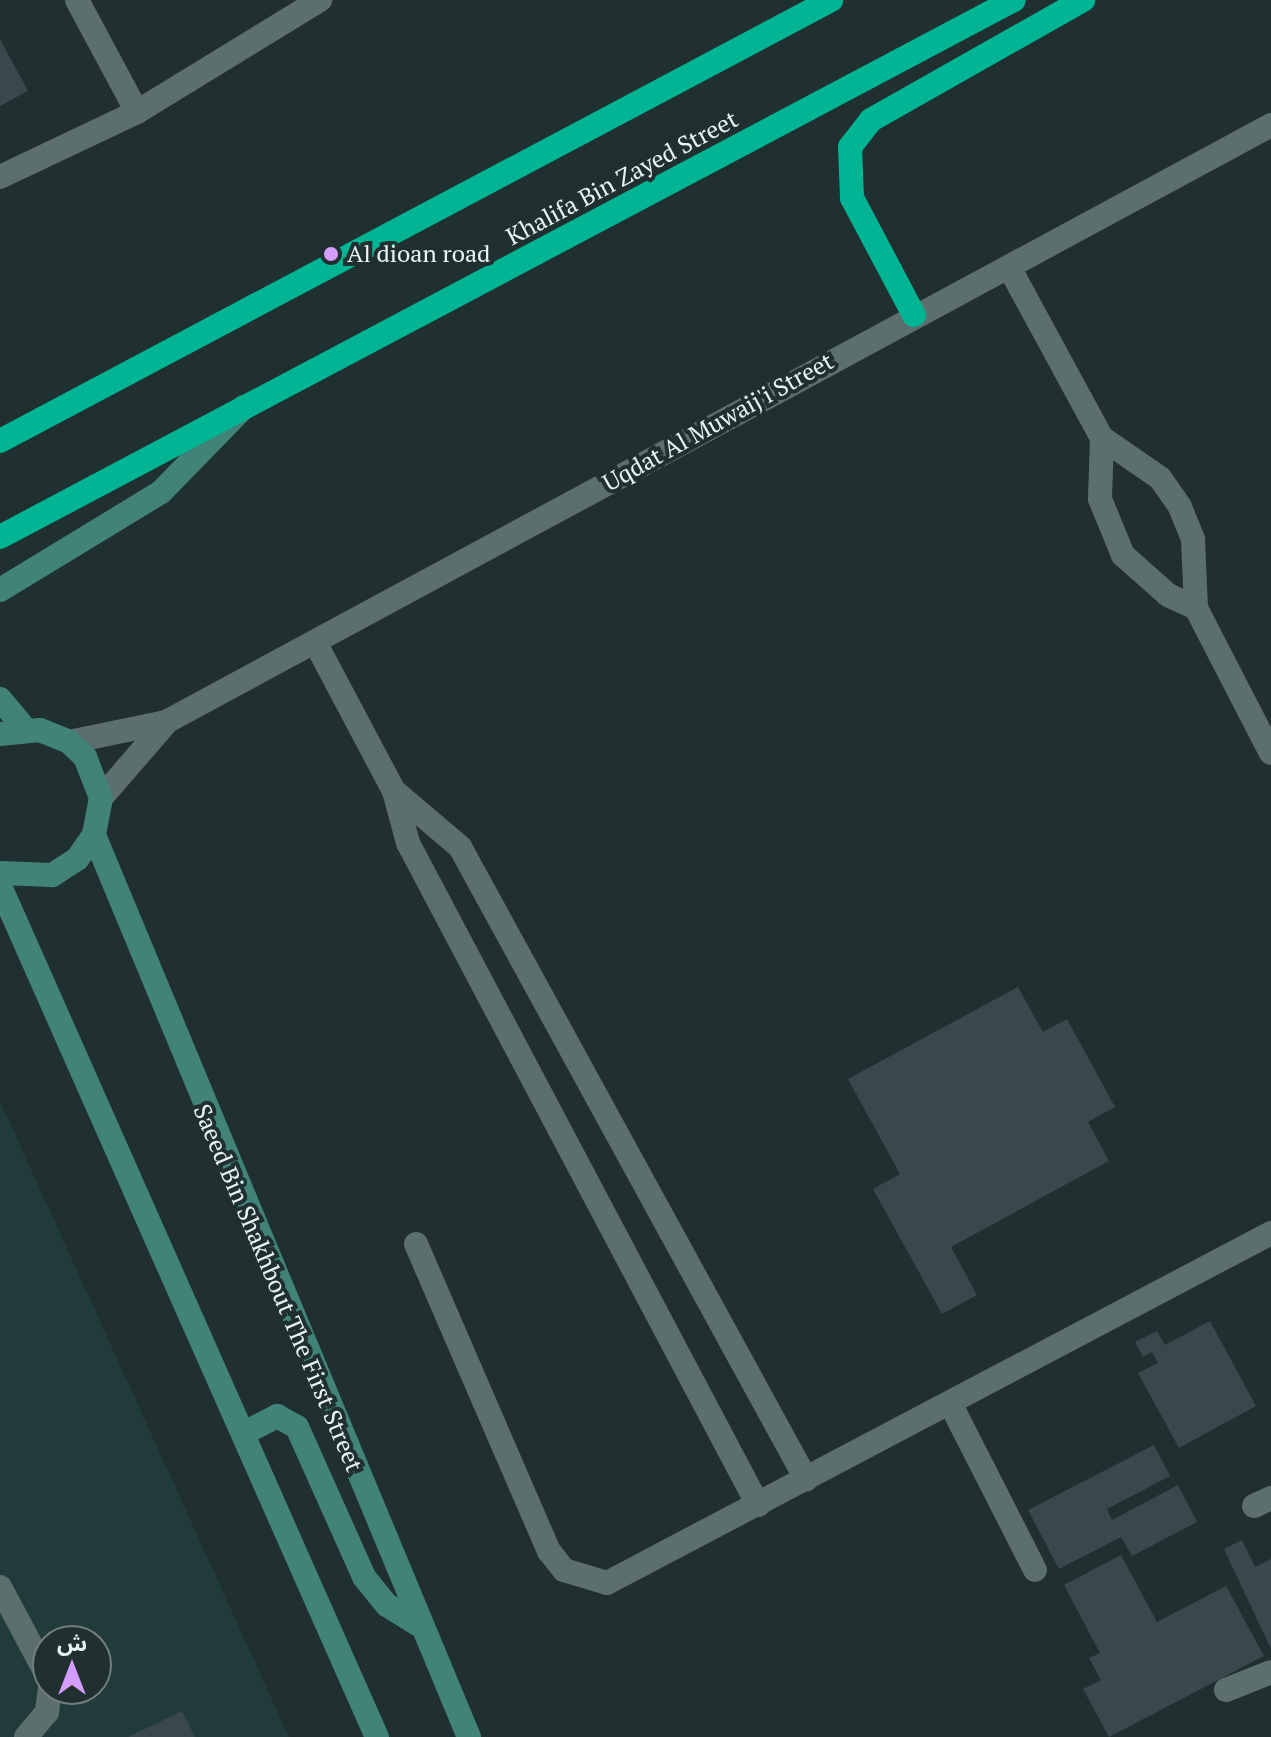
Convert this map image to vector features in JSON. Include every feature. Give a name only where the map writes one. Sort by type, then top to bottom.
[{"type":"highway","points":[[0,441],[831,0]]},
{"type":"highway","name":"Khalifa Bin Zayed Street","points":[[0,537],[1014,0]]},
{"type":"highway","points":[[914,315],[852,198],[850,147],[871,120],[1083,0]]},
{"type":"main road","points":[[0,590],[161,492],[244,407]]},
{"type":"main road","points":[[0,699],[25,729]]},
{"type":"main road","points":[[0,734],[25,729],[69,742],[85,757],[101,798],[94,835],[77,859],[52,875],[0,873]]},
{"type":"main road","name":"Saeed Bin Shakhbout The First Street","points":[[94,835],[418,1624],[469,1737]]},
{"type":"main road","points":[[0,886],[248,1431],[377,1737]]},
{"type":"main road","points":[[248,1431],[277,1416],[297,1427],[364,1577],[387,1605],[418,1624]]},
{"type":"street","points":[[77,0],[137,112]]},
{"type":"street","points":[[0,177],[137,112],[320,0]]},
{"type":"street","name":"Uqdat Al Muwaij'i Street","points":[[69,742],[166,722],[914,315],[1271,125]]},
{"type":"street","points":[[1009,267],[1102,438],[1160,478],[1180,507],[1195,550],[1196,608],[1271,753]]},
{"type":"street","points":[[1102,438],[1100,499],[1123,555],[1156,586],[1196,608]]},
{"type":"street","points":[[315,642],[394,791],[408,843],[758,1505]]},
{"type":"street","name":"Uqdat Al Muwaij'i Street","points":[[101,798],[166,722]]},
{"type":"street","points":[[394,791],[460,847],[806,1479]]},
{"type":"street","points":[[416,1244],[549,1551],[564,1570],[586,1581],[631,1575],[1271,1233]]},
{"type":"street","points":[[951,1405],[1035,1570]]},
{"type":"street","points":[[0,1587],[32,1647]]},
{"type":"street","points":[[1226,1690],[1271,1672]]},
{"type":"street","points":[[26,1737],[47,1712],[48,1705]]},
{"type":"shaded area","points":[[0,1101],[289,1737],[0,1737]]},
{"type":"building","points":[[0,39],[28,91],[0,106]]},
{"type":"building","points":[[1018,987],[1043,1032],[1067,1019],[1115,1107],[1088,1122],[1109,1161],[951,1247],[977,1295],[942,1314],[873,1189],[900,1174],[848,1079]]},
{"type":"building","points":[[1210,1321],[1256,1406],[1179,1448],[1138,1373],[1158,1363],[1152,1352],[1143,1357],[1135,1342],[1157,1331],[1165,1345]]},
{"type":"building","points":[[1154,1445],[1170,1476],[1107,1509],[1112,1520],[1178,1485],[1197,1522],[1132,1556],[1121,1537],[1059,1569],[1028,1510]]},
{"type":"building","points":[[1242,1540],[1255,1567],[1271,1559],[1271,1649],[1224,1549]]},
{"type":"building","points":[[1121,1555],[1157,1622],[1226,1586],[1264,1656],[1109,1737],[1083,1689],[1101,1680],[1089,1658],[1100,1653],[1064,1585]]},
{"type":"building","points":[[182,1711],[195,1737],[128,1737]]},
{"type":"place","name":"Al dioan road","points":[[331,254]]}]
